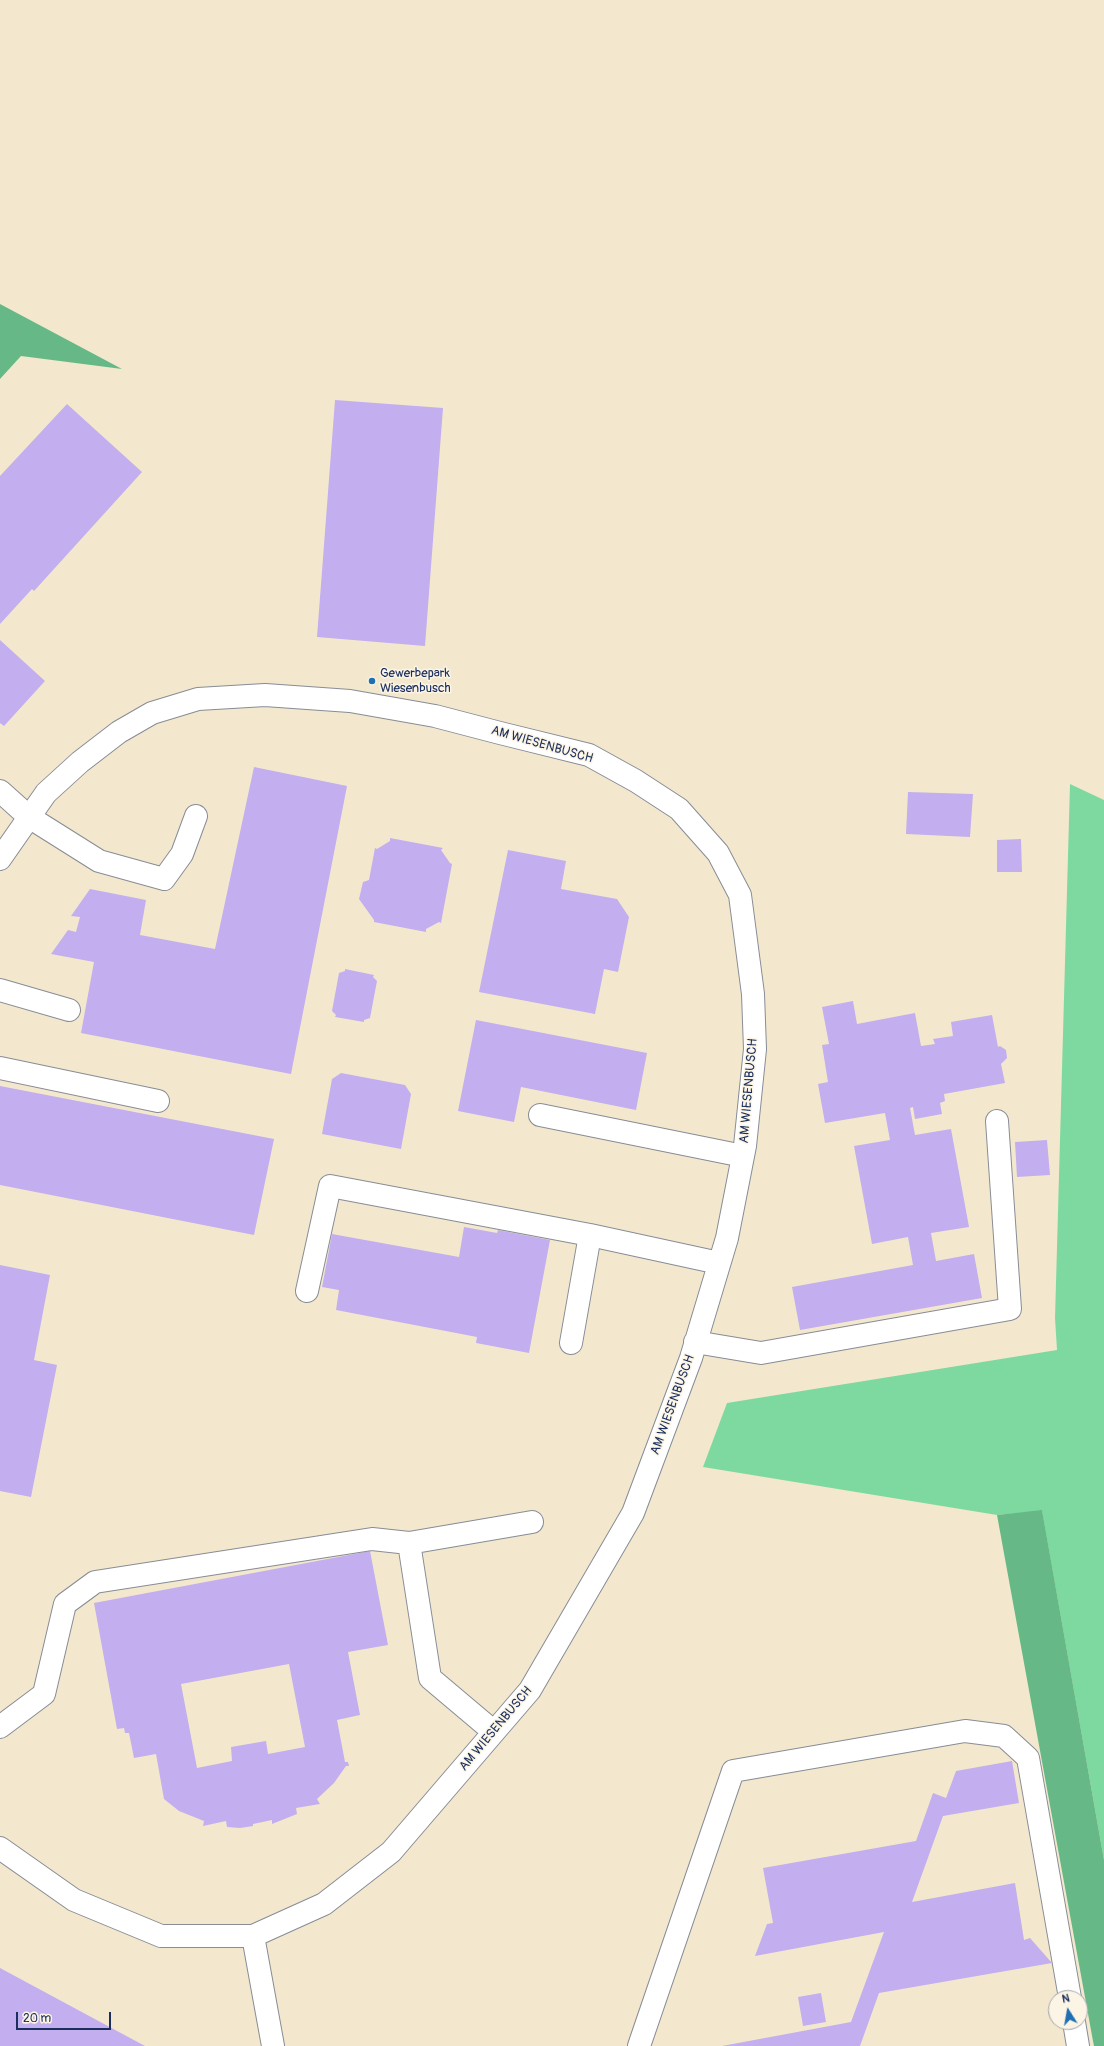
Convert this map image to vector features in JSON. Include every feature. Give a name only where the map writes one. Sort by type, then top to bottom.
[{"type":"street","name":"AM WIESENBUSCH","points":[[0,859],[46,793],[80,762],[119,732],[152,712],[198,699],[265,696],[376,705],[435,716],[589,755],[636,781],[679,809],[718,853],[740,895],[753,994],[755,1049],[743,1156],[727,1238],[695,1342],[633,1513],[530,1690],[391,1852],[324,1904],[253,1936],[162,1936],[74,1900],[0,1848]]},
{"type":"street","points":[[0,791],[29,817],[100,861],[164,879],[182,854],[196,816]]},
{"type":"street","points":[[0,990],[69,1010]]},
{"type":"street","points":[[0,1068],[158,1100]]},
{"type":"street","points":[[540,1115],[743,1156]]},
{"type":"street","points":[[695,1342],[760,1353],[1010,1309],[997,1121]]},
{"type":"street","points":[[306,1291],[330,1186],[590,1235],[719,1263]]},
{"type":"street","points":[[571,1343],[590,1235]]},
{"type":"street","points":[[0,1727],[44,1694],[65,1604],[95,1582],[372,1539],[409,1543],[532,1522]]},
{"type":"street","points":[[409,1543],[430,1678],[494,1732]]},
{"type":"street","points":[[639,2046],[733,1771],[965,1731],[1004,1736],[1028,1758],[1069,1990]]},
{"type":"street","points":[[253,1936],[273,2046]]},
{"type":"street","points":[[1075,2030],[1078,2046]]},
{"type":"green space","points":[[0,304],[122,369],[21,356],[0,379]]},
{"type":"green space","points":[[1070,784],[1104,800],[1104,1860],[1042,1511],[997,1515],[703,1467],[727,1403],[1057,1350],[1055,1318]]},
{"type":"green space","points":[[1042,1510],[1104,1860],[1104,2046],[1094,2046],[1088,2013],[1088,1990],[1084,1990],[997,1515]]},
{"type":"building","points":[[335,400],[443,408],[425,646],[317,637]]},
{"type":"building","points":[[67,404],[142,472],[34,591],[32,589],[0,624],[0,476]]},
{"type":"building","points":[[0,640],[45,681],[4,726],[0,723]]},
{"type":"building","points":[[254,767],[347,786],[291,1074],[81,1033],[94,962],[51,954],[68,930],[76,932],[80,917],[71,916],[90,889],[146,900],[140,935],[215,949]]},
{"type":"building","points":[[908,792],[973,794],[970,837],[906,834]]},
{"type":"building","points":[[390,838],[443,848],[441,850],[452,864],[441,923],[439,922],[426,929],[426,932],[374,922],[359,899],[363,882],[369,880],[375,848],[377,849],[390,841]]},
{"type":"building","points":[[1021,839],[1022,872],[997,872],[997,840]]},
{"type":"building","points":[[508,850],[566,861],[561,889],[617,899],[629,917],[618,972],[604,969],[595,1014],[479,992]]},
{"type":"building","points":[[345,969],[374,975],[373,977],[377,981],[370,1018],[364,1020],[364,1022],[335,1017],[336,1015],[332,1011],[339,973],[345,971]]},
{"type":"building","points":[[853,1001],[857,1024],[915,1013],[921,1046],[935,1044],[933,1039],[953,1036],[951,1022],[992,1015],[998,1047],[1000,1046],[1006,1050],[1007,1058],[1001,1064],[1005,1083],[944,1094],[945,1101],[940,1103],[942,1114],[915,1119],[913,1107],[910,1108],[915,1135],[951,1129],[969,1227],[931,1233],[936,1261],[974,1254],[982,1298],[800,1330],[792,1287],[913,1265],[908,1237],[872,1244],[854,1146],[890,1140],[885,1113],[825,1123],[818,1084],[828,1082],[822,1045],[829,1044],[822,1007]]},
{"type":"building","points":[[476,1020],[647,1053],[636,1110],[521,1087],[514,1122],[458,1111]]},
{"type":"building","points":[[341,1073],[405,1085],[411,1094],[401,1149],[322,1134],[332,1079]]},
{"type":"building","points":[[0,1086],[274,1139],[254,1235],[0,1185]]},
{"type":"building","points":[[1047,1140],[1050,1175],[1017,1177],[1015,1142]]},
{"type":"building","points":[[464,1227],[497,1233],[498,1230],[550,1240],[529,1353],[476,1343],[477,1337],[336,1310],[339,1290],[322,1287],[332,1234],[459,1257]]},
{"type":"building","points":[[0,1265],[50,1275],[34,1360],[57,1365],[31,1497],[0,1491]]},
{"type":"building","points":[[370,1551],[388,1645],[348,1652],[360,1715],[337,1720],[345,1762],[348,1762],[349,1766],[346,1766],[334,1783],[317,1799],[320,1804],[296,1808],[297,1814],[272,1824],[272,1820],[253,1824],[253,1826],[240,1828],[227,1827],[226,1821],[203,1826],[204,1821],[179,1811],[164,1799],[156,1754],[134,1758],[129,1733],[125,1733],[124,1728],[117,1729],[94,1603]],"holes":[[[289,1664],[305,1747],[268,1754],[266,1741],[231,1747],[232,1761],[197,1768],[181,1684]]]},
{"type":"building","points":[[1012,1761],[1019,1803],[943,1816],[912,1902],[1015,1883],[1024,1940],[1030,1938],[1052,1963],[879,1993],[860,2046],[722,2046],[851,2022],[884,1932],[755,1956],[767,1924],[773,1923],[763,1868],[916,1841],[933,1793],[946,1798],[956,1771]]},
{"type":"building","points":[[0,1968],[145,2046],[0,2046]]},
{"type":"building","points":[[821,1993],[826,2022],[803,2026],[798,1997]]},
{"type":"place","name":"Gewerbepark Wiesenbusch","points":[[372,681]]}]
